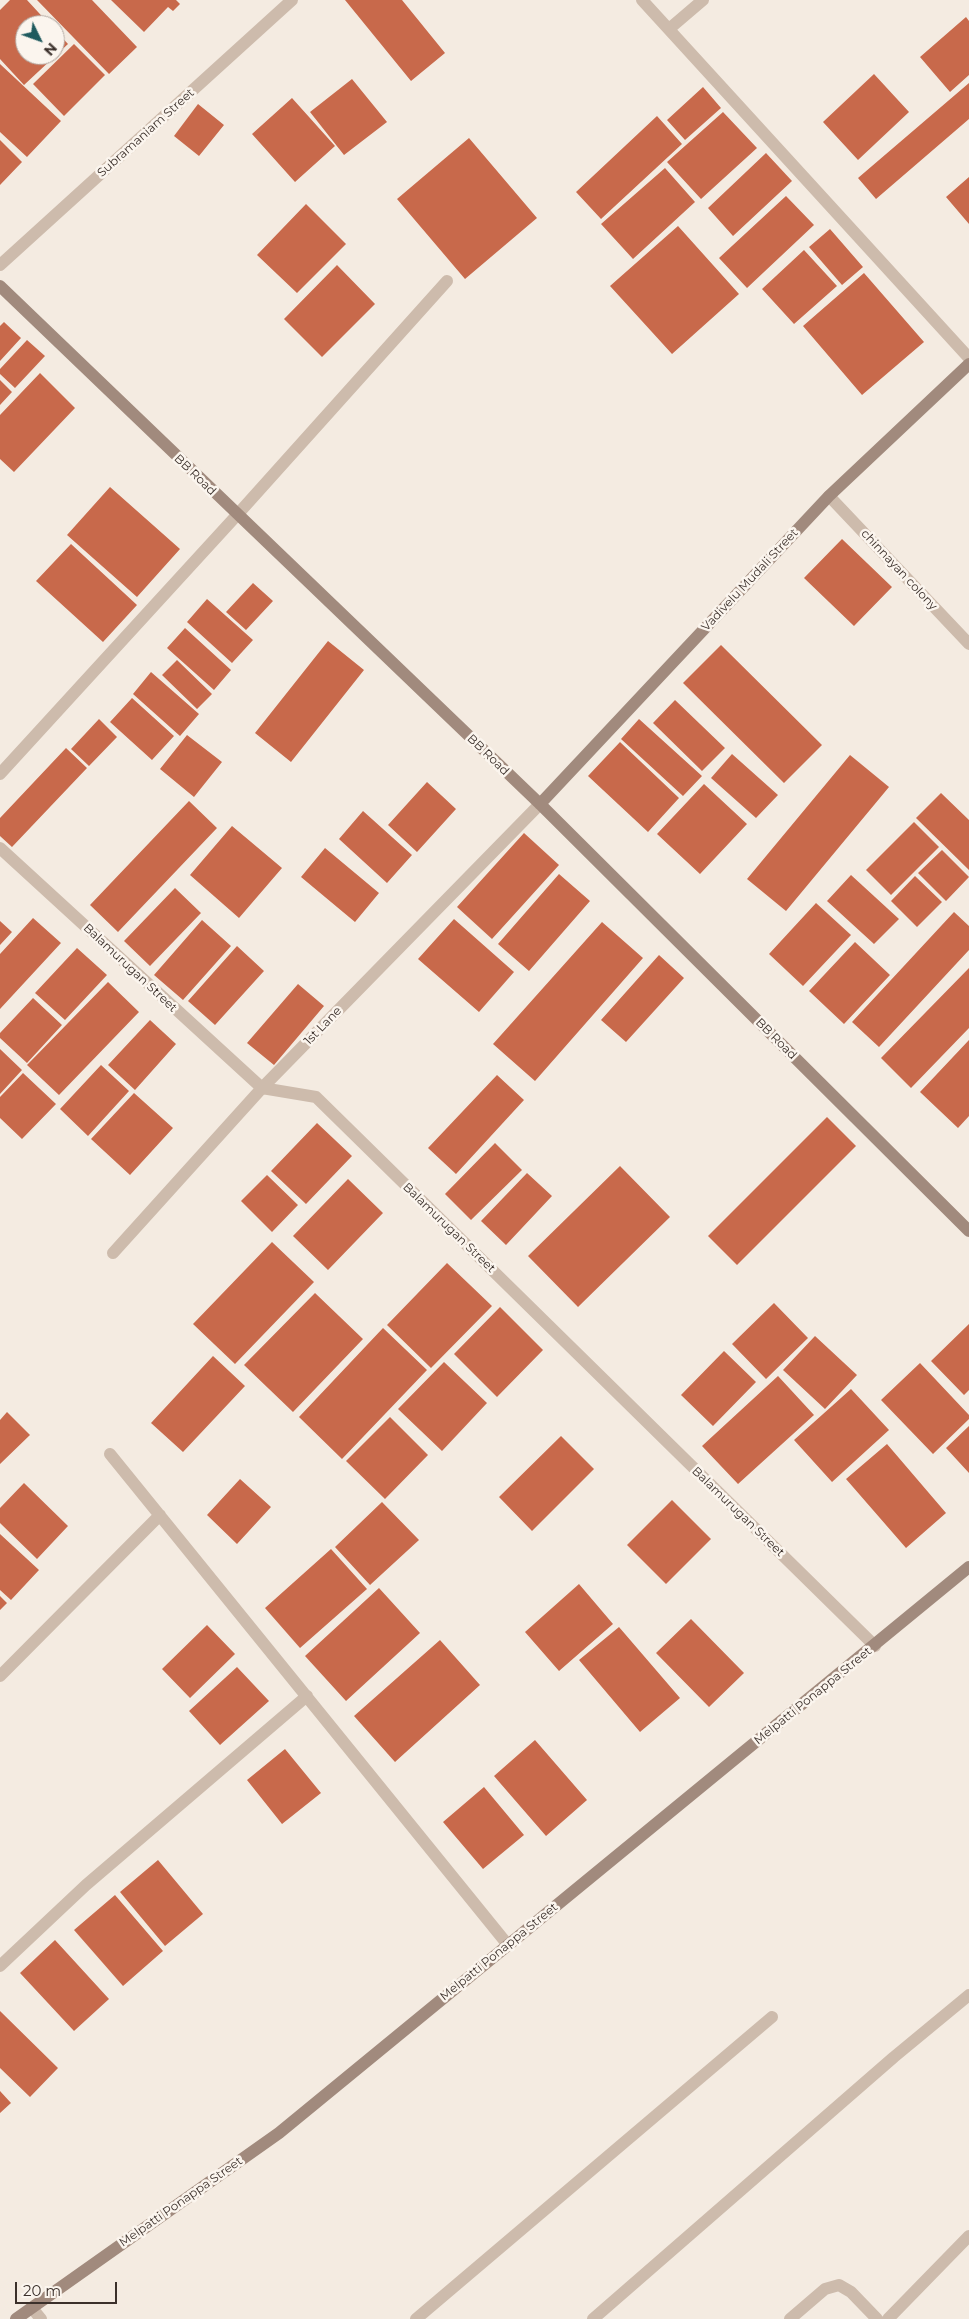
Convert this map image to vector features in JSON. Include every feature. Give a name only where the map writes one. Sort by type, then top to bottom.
[{"type":"street","name":"Subramaniam Street","points":[[0,265],[292,0]]},
{"type":"street","points":[[642,0],[969,358]]},
{"type":"street","points":[[669,29],[703,0]]},
{"type":"street","points":[[0,774],[237,515],[447,281]]},
{"type":"street","name":"BB Road","points":[[0,286],[540,804],[969,1231]]},
{"type":"street","name":"Vadivelu Mudali Street","points":[[540,804],[828,496],[969,364]]},
{"type":"street","name":"chinnayan colony","points":[[828,496],[969,644]]},
{"type":"street","name":"1st Lane","points":[[112,1253],[262,1088],[540,804]]},
{"type":"street","name":"Balamurugan Street","points":[[0,848],[262,1088],[316,1097],[875,1646]]},
{"type":"street","points":[[110,1454],[508,1945]]},
{"type":"street","points":[[0,1676],[160,1515]]},
{"type":"street","name":"Melpatti Ponappa Street","points":[[16,2319],[278,2133],[875,1646],[969,1567]]},
{"type":"street","points":[[0,1966],[86,1886],[307,1696]]},
{"type":"street","points":[[593,2319],[894,2057],[969,1995]]},
{"type":"street","points":[[416,2319],[772,2017]]},
{"type":"street","points":[[888,2319],[969,2236]]},
{"type":"street","points":[[790,2319],[825,2289],[839,2284],[851,2292],[877,2319]]},
{"type":"street","points":[[32,2308],[42,2319]]},
{"type":"building","points":[[10,0],[27,0],[41,15],[15,15],[15,65],[45,65],[24,85],[0,59],[0,10]]},
{"type":"building","points":[[37,0],[92,0],[137,47],[109,74],[65,29],[65,15],[52,15]]},
{"type":"building","points":[[111,0],[176,0],[180,4],[173,11],[168,7],[144,32]]},
{"type":"building","points":[[345,0],[402,0],[445,53],[411,81]]},
{"type":"building","points":[[966,17],[969,21],[969,75],[950,92],[920,57]]},
{"type":"building","points":[[74,44],[105,75],[64,116],[33,84],[52,65],[65,65],[65,53]]},
{"type":"building","points":[[0,64],[61,121],[27,157],[0,132]]},
{"type":"building","points":[[874,74],[909,112],[858,160],[823,122]]},
{"type":"building","points":[[352,79],[387,122],[344,155],[310,112]]},
{"type":"building","points":[[969,83],[969,119],[876,199],[858,178]]},
{"type":"building","points":[[703,87],[721,108],[685,140],[667,120]]},
{"type":"building","points":[[292,98],[335,146],[295,182],[252,134]]},
{"type":"building","points":[[198,104],[224,125],[199,156],[174,136]]},
{"type":"building","points":[[723,112],[757,148],[701,199],[667,162]]},
{"type":"building","points":[[657,116],[682,144],[601,219],[576,192]]},
{"type":"building","points":[[469,138],[537,218],[465,279],[397,199]]},
{"type":"building","points":[[0,140],[22,162],[0,185]]},
{"type":"building","points":[[766,153],[792,181],[733,236],[708,208]]},
{"type":"building","points":[[665,168],[695,202],[633,259],[601,224]]},
{"type":"building","points":[[969,177],[969,224],[946,197]]},
{"type":"building","points":[[786,196],[814,225],[747,288],[719,258]]},
{"type":"building","points":[[306,204],[346,244],[297,293],[257,255]]},
{"type":"building","points":[[678,226],[739,294],[672,354],[610,286]]},
{"type":"building","points":[[830,229],[863,267],[842,285],[809,247]]},
{"type":"building","points":[[804,250],[837,286],[794,324],[762,289]]},
{"type":"building","points":[[337,265],[375,304],[322,357],[284,319]]},
{"type":"building","points":[[864,273],[924,342],[862,395],[803,326]]},
{"type":"building","points":[[4,322],[21,338],[0,361],[0,326]]},
{"type":"building","points":[[27,340],[45,356],[15,388],[0,374],[0,369]]},
{"type":"building","points":[[40,373],[75,408],[14,472],[0,459],[0,415]]},
{"type":"building","points":[[0,380],[12,392],[0,405]]},
{"type":"building","points":[[110,487],[180,549],[137,597],[67,535]]},
{"type":"building","points":[[842,539],[892,587],[854,626],[804,578]]},
{"type":"building","points":[[71,544],[137,605],[103,642],[36,581]]},
{"type":"building","points":[[253,583],[273,601],[246,630],[226,612]]},
{"type":"building","points":[[207,599],[253,640],[232,663],[187,622]]},
{"type":"building","points":[[185,628],[231,670],[214,690],[167,648]]},
{"type":"building","points":[[328,641],[364,670],[291,762],[255,733]]},
{"type":"building","points":[[721,645],[822,745],[784,783],[683,683]]},
{"type":"building","points":[[177,660],[212,694],[197,709],[162,675]]},
{"type":"building","points":[[151,672],[199,714],[180,736],[133,694]]},
{"type":"building","points":[[132,698],[174,736],[152,760],[110,722]]},
{"type":"building","points":[[675,700],[725,748],[702,771],[653,723]]},
{"type":"building","points":[[99,719],[117,737],[89,766],[71,749]]},
{"type":"building","points":[[639,719],[702,776],[683,796],[621,739]]},
{"type":"building","points":[[187,735],[222,762],[194,797],[160,769]]},
{"type":"building","points":[[620,742],[679,798],[648,832],[588,776]]},
{"type":"building","points":[[66,748],[87,768],[12,847],[0,836],[0,818]]},
{"type":"building","points":[[732,754],[778,795],[756,818],[711,778]]},
{"type":"building","points":[[850,755],[889,787],[786,911],[747,879]]},
{"type":"building","points":[[427,782],[456,809],[417,852],[388,825]]},
{"type":"building","points":[[704,784],[747,824],[700,874],[657,834]]},
{"type":"building","points":[[941,793],[969,820],[969,870],[916,818]]},
{"type":"building","points":[[189,801],[217,828],[118,932],[90,905]]},
{"type":"building","points":[[363,811],[412,855],[387,883],[339,839]]},
{"type":"building","points":[[914,822],[939,847],[891,895],[866,870]]},
{"type":"building","points":[[232,826],[282,868],[239,918],[190,875]]},
{"type":"building","points":[[524,833],[559,865],[492,939],[457,907]]},
{"type":"building","points":[[325,848],[379,893],[355,922],[301,877]]},
{"type":"building","points":[[942,850],[969,877],[946,901],[918,873]]},
{"type":"building","points":[[559,874],[590,901],[529,971],[498,944]]},
{"type":"building","points":[[851,875],[899,919],[874,944],[827,901]]},
{"type":"building","points":[[915,876],[942,902],[917,927],[891,901]]},
{"type":"building","points":[[175,888],[201,913],[150,966],[124,941]]},
{"type":"building","points":[[816,903],[851,935],[803,986],[769,954]]},
{"type":"building","points":[[954,912],[969,926],[969,950],[879,1047],[852,1022]]},
{"type":"building","points":[[33,918],[61,943],[0,1009],[0,954]]},
{"type":"building","points":[[454,919],[514,972],[479,1012],[418,959]]},
{"type":"building","points":[[202,920],[231,946],[183,1000],[154,975]]},
{"type":"building","points":[[0,921],[12,932],[0,945]]},
{"type":"building","points":[[602,922],[643,958],[535,1081],[493,1044]]},
{"type":"building","points":[[855,942],[890,975],[844,1024],[809,991]]},
{"type":"building","points":[[237,946],[264,971],[215,1025],[188,1001]]},
{"type":"building","points":[[77,948],[107,975],[65,1020],[35,993]]},
{"type":"building","points":[[659,955],[684,978],[626,1042],[601,1020]]},
{"type":"building","points":[[969,968],[969,1028],[911,1088],[881,1058]]},
{"type":"building","points":[[108,982],[139,1012],[59,1095],[27,1065]]},
{"type":"building","points":[[298,984],[324,1006],[274,1065],[247,1043]]},
{"type":"building","points":[[33,998],[62,1025],[27,1063],[0,1038],[0,1033]]},
{"type":"building","points":[[150,1020],[176,1044],[135,1090],[108,1065]]},
{"type":"building","points":[[969,1040],[969,1116],[958,1128],[920,1092]]},
{"type":"building","points":[[0,1049],[22,1070],[0,1094]]},
{"type":"building","points":[[101,1065],[129,1091],[88,1136],[60,1109]]},
{"type":"building","points":[[23,1073],[56,1104],[22,1139],[0,1118],[0,1097]]},
{"type":"building","points":[[497,1075],[524,1100],[456,1174],[428,1148]]},
{"type":"building","points":[[134,1093],[173,1128],[130,1175],[91,1139]]},
{"type":"building","points":[[827,1117],[856,1146],[737,1265],[708,1236]]},
{"type":"building","points":[[317,1123],[352,1156],[306,1204],[271,1171]]},
{"type":"building","points":[[495,1143],[522,1170],[471,1220],[445,1194]]},
{"type":"building","points":[[620,1166],[670,1217],[578,1307],[528,1256]]},
{"type":"building","points":[[527,1173],[552,1196],[506,1245],[481,1221]]},
{"type":"building","points":[[267,1175],[298,1205],[272,1232],[241,1201]]},
{"type":"building","points":[[348,1179],[383,1213],[328,1270],[293,1236]]},
{"type":"building","points":[[272,1242],[314,1282],[235,1364],[193,1324]]},
{"type":"building","points":[[447,1263],[492,1306],[431,1368],[387,1325]]},
{"type":"building","points":[[315,1293],[363,1339],[293,1412],[244,1365]]},
{"type":"building","points":[[774,1303],[808,1338],[766,1379],[732,1344]]},
{"type":"building","points":[[500,1307],[543,1350],[497,1397],[454,1354]]},
{"type":"building","points":[[969,1324],[969,1390],[964,1395],[931,1361]]},
{"type":"building","points":[[383,1328],[427,1370],[342,1459],[299,1417]]},
{"type":"building","points":[[815,1336],[857,1375],[825,1409],[783,1370]]},
{"type":"building","points":[[724,1351],[756,1382],[713,1426],[681,1395]]},
{"type":"building","points":[[213,1356],[245,1386],[183,1452],[151,1423]]},
{"type":"building","points":[[444,1362],[487,1403],[442,1451],[398,1409]]},
{"type":"building","points":[[920,1363],[969,1415],[969,1419],[933,1454],[881,1400]]},
{"type":"building","points":[[778,1376],[814,1415],[738,1484],[702,1446]]},
{"type":"building","points":[[851,1389],[889,1430],[832,1482],[794,1440]]},
{"type":"building","points":[[7,1412],[30,1435],[0,1464],[0,1420]]},
{"type":"building","points":[[390,1417],[428,1455],[385,1499],[346,1461]]},
{"type":"building","points":[[969,1426],[969,1473],[946,1448]]},
{"type":"building","points":[[561,1436],[594,1469],[532,1531],[499,1497]]},
{"type":"building","points":[[887,1444],[946,1513],[906,1548],[846,1479]]},
{"type":"building","points":[[240,1479],[271,1507],[237,1544],[207,1515]]},
{"type":"building","points":[[24,1483],[68,1526],[37,1559],[0,1523],[0,1508]]},
{"type":"building","points":[[672,1500],[711,1539],[666,1584],[627,1545]]},
{"type":"building","points":[[382,1502],[419,1540],[370,1585],[335,1547]]},
{"type":"building","points":[[0,1534],[39,1570],[11,1600],[0,1590]]},
{"type":"building","points":[[331,1549],[367,1589],[300,1648],[265,1608]]},
{"type":"building","points":[[579,1584],[613,1624],[559,1671],[525,1632]]},
{"type":"building","points":[[379,1588],[420,1633],[346,1701],[305,1656]]},
{"type":"building","points":[[0,1596],[7,1603],[0,1610]]},
{"type":"building","points":[[691,1619],[744,1673],[709,1707],[656,1653]]},
{"type":"building","points":[[207,1625],[235,1654],[190,1698],[162,1669]]},
{"type":"building","points":[[619,1627],[680,1698],[640,1732],[579,1660]]},
{"type":"building","points":[[440,1640],[480,1685],[395,1762],[354,1716]]},
{"type":"building","points":[[237,1667],[269,1701],[220,1745],[189,1711]]},
{"type":"building","points":[[535,1740],[587,1800],[546,1836],[494,1776]]},
{"type":"building","points":[[285,1749],[321,1793],[282,1824],[247,1780]]},
{"type":"building","points":[[484,1787],[524,1835],[483,1869],[443,1822]]},
{"type":"building","points":[[158,1860],[203,1914],[165,1946],[120,1892]]},
{"type":"building","points":[[115,1895],[163,1951],[123,1986],[74,1930]]},
{"type":"building","points":[[55,1940],[109,1999],[74,2031],[20,1973]]},
{"type":"building","points":[[0,2011],[58,2068],[30,2097],[0,2068]]},
{"type":"building","points":[[0,2091],[11,2103],[0,2113]]}]
